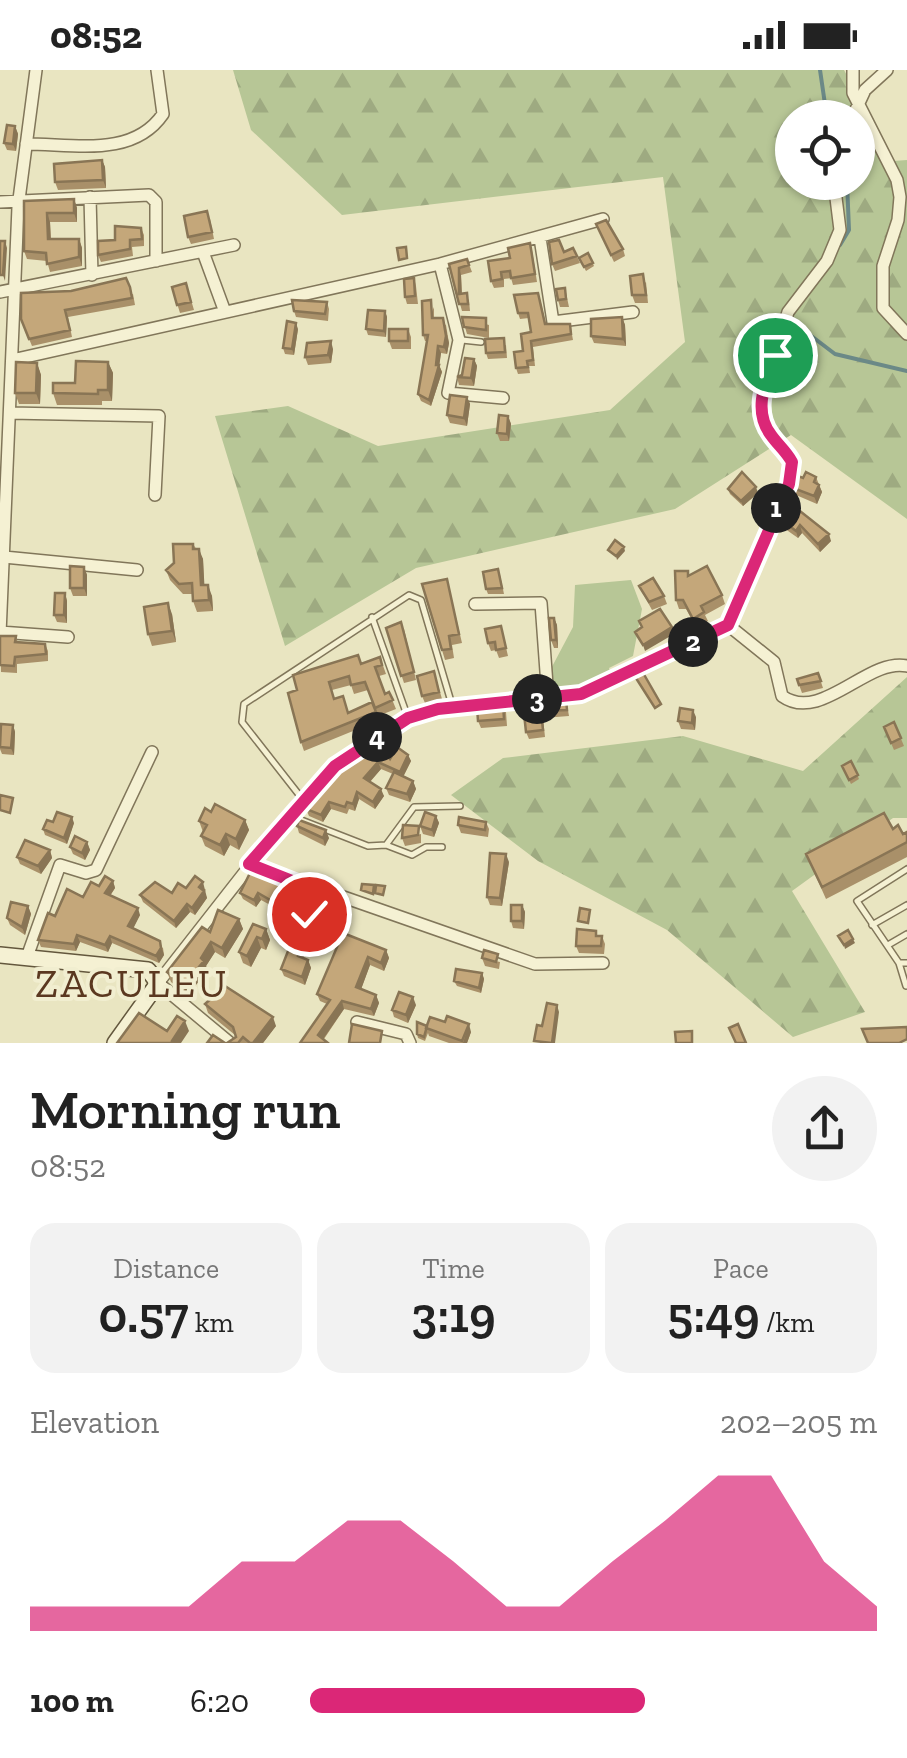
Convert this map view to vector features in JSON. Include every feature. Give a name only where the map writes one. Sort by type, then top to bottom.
[{"type":"street","points":[[36,70],[19,199],[12,360],[5,391],[10,413],[4,473],[0,633],[68,637]]},
{"type":"street","points":[[26,144],[118,144],[138,140],[163,114],[157,70]]},
{"type":"street","points":[[853,70],[853,100]]},
{"type":"street","points":[[861,100],[865,90],[887,70]]},
{"type":"street","points":[[875,144],[897,180],[903,221],[883,266],[883,308],[907,334]]},
{"type":"street","points":[[90,198],[92,274]]},
{"type":"street","points":[[0,202],[153,198],[156,262]]},
{"type":"street","points":[[115,1043],[302,799],[356,750],[408,718],[453,708],[581,694],[728,625],[789,484],[792,462],[765,425],[762,396],[788,312],[827,261],[840,230],[836,200]]},
{"type":"street","points":[[12,360],[440,264],[603,219]]},
{"type":"street","points":[[540,238],[553,322],[632,312]]},
{"type":"street","points":[[0,292],[234,245]]},
{"type":"street","points":[[203,252],[225,312]]},
{"type":"street","points":[[440,264],[460,340],[448,393],[503,398]]},
{"type":"street","points":[[10,413],[159,416],[155,495]]},
{"type":"street","points":[[4,556],[137,570]]},
{"type":"street","points":[[475,604],[542,602],[548,698]]},
{"type":"street","points":[[728,625],[768,654],[774,662],[782,696],[788,701],[800,703],[833,694],[887,667],[907,666]]},
{"type":"street","points":[[27,956],[60,865],[86,873],[96,870],[152,752]]},
{"type":"street","points":[[249,864],[534,964],[603,963]]},
{"type":"street","points":[[0,955],[140,968],[230,1043]]},
{"type":"street","points":[[357,1022],[406,1034],[410,1043]]},
{"type":"lane","points":[[460,340],[481,342]]},
{"type":"lane","points":[[302,799],[242,722],[244,704],[409,595],[421,600],[453,708]]},
{"type":"lane","points":[[372,618],[408,718]]},
{"type":"lane","points":[[386,845],[414,807],[460,806]]},
{"type":"lane","points":[[290,816],[368,846],[386,845],[412,855],[426,846],[442,847]]},
{"type":"lane","points":[[907,869],[859,897],[858,904],[899,963],[907,987]]},
{"type":"lane","points":[[310,888],[304,912],[320,910]]},
{"type":"lane","points":[[872,925],[907,905]]},
{"type":"lane","points":[[887,946],[907,934]]},
{"type":"lane","points":[[899,963],[907,963]]},
{"type":"green space","points":[[233,70],[844,70],[860,100],[775,100],[775,200],[875,200],[875,128],[893,161],[907,160],[907,519],[791,435],[675,509],[416,568],[285,646],[215,416],[288,406],[378,446],[610,410],[685,342],[663,177],[342,215],[251,130]]},
{"type":"green space","points":[[631,580],[642,609],[633,656],[609,668],[616,688],[584,701],[545,708],[545,680],[573,627],[575,585]]},
{"type":"green space","points":[[907,677],[907,818],[893,818],[792,891],[865,1012],[793,1037],[667,930],[538,861],[451,795],[503,758],[683,736],[803,771]]},
{"type":"building","points":[[7,125],[15,126],[13,144],[4,143]]},
{"type":"building","points":[[102,160],[103,180],[55,182],[54,164]]},
{"type":"building","points":[[74,199],[74,213],[47,213],[48,239],[79,239],[79,257],[47,264],[46,253],[24,251],[24,201]]},
{"type":"building","points":[[207,211],[212,232],[188,237],[184,216]]},
{"type":"building","points":[[606,220],[623,249],[611,255],[596,224]]},
{"type":"building","points":[[115,226],[141,228],[142,239],[130,240],[130,249],[98,255],[98,241],[115,240]]},
{"type":"building","points":[[559,240],[564,252],[573,248],[577,256],[552,264],[549,242]]},
{"type":"building","points":[[0,241],[5,241],[3,275],[0,275]]},
{"type":"building","points":[[530,243],[535,274],[511,278],[510,271],[501,272],[502,279],[491,281],[488,261],[510,258],[508,248]]},
{"type":"building","points":[[406,247],[407,258],[399,260],[397,248]]},
{"type":"building","points":[[588,253],[593,263],[584,267],[579,258]]},
{"type":"building","points":[[467,259],[469,265],[459,268],[459,294],[467,293],[468,304],[459,304],[449,264]]},
{"type":"building","points":[[643,274],[646,295],[632,295],[630,276]]},
{"type":"building","points":[[126,278],[132,298],[65,310],[70,330],[29,339],[21,319],[21,293],[71,291]]},
{"type":"building","points":[[414,278],[415,296],[405,297],[404,279]]},
{"type":"building","points":[[186,283],[191,302],[177,305],[172,287]]},
{"type":"building","points":[[565,288],[566,299],[558,300],[556,289]]},
{"type":"building","points":[[538,293],[545,324],[570,324],[571,334],[531,341],[533,360],[527,361],[528,367],[516,368],[514,352],[523,351],[521,334],[531,332],[528,313],[518,313],[514,295]]},
{"type":"building","points":[[292,300],[327,302],[325,314],[294,311]]},
{"type":"building","points":[[431,300],[432,318],[443,318],[446,336],[444,347],[438,346],[439,365],[429,400],[418,394],[428,335],[423,335],[422,301]]},
{"type":"building","points":[[368,310],[385,311],[384,331],[366,329]]},
{"type":"building","points":[[462,317],[486,318],[486,330],[464,327]]},
{"type":"building","points":[[622,317],[623,339],[591,336],[591,319]]},
{"type":"building","points":[[287,321],[296,323],[292,349],[283,348]]},
{"type":"building","points":[[389,329],[408,329],[408,341],[389,341]]},
{"type":"building","points":[[504,338],[505,352],[486,353],[485,339]]},
{"type":"building","points":[[331,341],[328,355],[305,357],[307,343]]},
{"type":"building","points":[[465,358],[474,359],[471,378],[457,377],[462,375]]},
{"type":"building","points":[[76,361],[108,362],[108,390],[98,390],[98,394],[53,393],[53,383],[75,383]]},
{"type":"building","points":[[16,362],[37,363],[36,393],[15,393]]},
{"type":"building","points":[[450,395],[467,397],[464,418],[447,415]]},
{"type":"building","points":[[499,415],[508,416],[507,434],[497,433]]},
{"type":"building","points":[[742,472],[756,487],[741,501],[728,489]]},
{"type":"building","points":[[806,472],[816,477],[814,482],[819,485],[814,496],[793,488],[798,476],[803,478]]},
{"type":"building","points":[[786,500],[829,534],[818,544],[800,525],[796,531],[779,518]]},
{"type":"building","points":[[615,540],[624,547],[616,556],[608,550]]},
{"type":"building","points":[[173,544],[193,544],[193,549],[199,549],[201,585],[208,585],[209,600],[193,601],[192,583],[179,584],[166,570],[174,563]]},
{"type":"building","points":[[70,566],[84,567],[84,588],[70,588]]},
{"type":"building","points":[[707,566],[722,595],[701,606],[704,612],[693,619],[683,600],[676,600],[675,571],[688,571],[688,576]]},
{"type":"building","points":[[498,569],[502,588],[486,589],[483,572]]},
{"type":"building","points":[[653,578],[664,596],[649,602],[639,586]]},
{"type":"building","points":[[447,579],[459,634],[449,636],[451,649],[442,650],[422,584]]},
{"type":"building","points":[[55,593],[65,593],[64,615],[54,615]]},
{"type":"building","points":[[168,603],[172,631],[148,634],[144,607]]},
{"type":"building","points":[[660,609],[672,627],[643,645],[635,632],[642,627],[639,621]]},
{"type":"building","points":[[549,618],[554,618],[556,640],[551,640]]},
{"type":"building","points":[[401,622],[414,672],[401,676],[386,628]]},
{"type":"building","points":[[501,626],[506,648],[496,650],[495,642],[488,643],[485,629]]},
{"type":"building","points":[[0,636],[16,636],[15,642],[45,644],[46,654],[15,657],[14,666],[0,665]]},
{"type":"building","points":[[358,655],[361,664],[380,657],[382,665],[375,667],[385,694],[389,692],[393,700],[375,708],[365,682],[351,685],[349,676],[329,682],[334,699],[343,696],[348,713],[372,702],[376,712],[301,742],[288,693],[297,690],[293,675]]},
{"type":"building","points":[[434,671],[439,692],[422,696],[417,676]]},
{"type":"building","points":[[642,671],[661,704],[655,708],[634,675]]},
{"type":"building","points":[[818,673],[821,681],[799,685],[797,679]]},
{"type":"building","points":[[566,699],[567,710],[541,711],[543,730],[526,732],[523,704]]},
{"type":"building","points":[[503,704],[504,719],[478,721],[477,707]]},
{"type":"building","points":[[680,708],[693,710],[692,723],[678,721]]},
{"type":"building","points":[[894,722],[901,738],[891,743],[884,727]]},
{"type":"building","points":[[1,724],[13,725],[11,748],[0,747]]},
{"type":"building","points":[[376,741],[390,759],[397,747],[408,755],[400,772],[378,762],[364,778],[381,789],[373,802],[357,792],[353,804],[347,802],[345,807],[329,802],[321,815],[306,809],[313,798],[310,796]]},
{"type":"building","points":[[851,761],[858,775],[849,780],[842,766]]},
{"type":"building","points":[[394,772],[413,781],[407,794],[386,788]]},
{"type":"building","points":[[0,795],[13,798],[10,813],[0,810]]},
{"type":"building","points":[[215,804],[245,820],[236,839],[226,834],[220,845],[201,836],[207,825],[199,821],[205,808],[211,812]]},
{"type":"building","points":[[57,812],[72,817],[64,838],[43,829],[47,820],[53,822]]},
{"type":"building","points":[[425,812],[436,816],[432,830],[420,826]]},
{"type":"building","points":[[884,813],[893,829],[898,825],[903,834],[907,832],[907,842],[822,887],[806,854]]},
{"type":"building","points":[[459,817],[486,822],[485,830],[458,825]]},
{"type":"building","points":[[299,820],[326,830],[323,838],[297,826]]},
{"type":"building","points":[[403,825],[419,826],[418,835],[402,838]]},
{"type":"building","points":[[75,836],[87,842],[82,853],[70,847]]},
{"type":"building","points":[[25,840],[50,850],[38,866],[17,857]]},
{"type":"building","points":[[490,853],[506,854],[500,898],[487,897]]},
{"type":"building","points":[[252,869],[287,881],[282,894],[277,892],[272,901],[258,893],[254,900],[240,893]]},
{"type":"building","points":[[105,876],[113,881],[105,893],[138,908],[128,926],[160,941],[156,956],[110,936],[105,945],[77,935],[74,944],[38,940],[48,913],[55,916],[67,889],[83,897],[91,882],[99,886]]},
{"type":"building","points":[[195,876],[203,882],[199,887],[204,891],[192,908],[187,904],[174,921],[140,895],[155,882],[172,893],[178,883],[186,888]]},
{"type":"building","points":[[362,884],[374,885],[373,894],[361,890]]},
{"type":"building","points":[[376,885],[385,886],[383,895],[375,893]]},
{"type":"building","points":[[11,902],[28,906],[22,927],[7,918]]},
{"type":"building","points":[[511,905],[522,905],[522,921],[511,921]]},
{"type":"building","points":[[580,908],[590,910],[588,923],[578,921]]},
{"type":"building","points":[[218,910],[239,919],[222,948],[211,942],[201,958],[204,961],[183,985],[167,972],[202,927],[210,932]]},
{"type":"building","points":[[253,924],[266,929],[247,956],[239,952]]},
{"type":"building","points":[[577,929],[596,931],[596,936],[602,936],[601,946],[576,946]]},
{"type":"building","points":[[848,930],[853,939],[844,945],[838,936]]},
{"type":"building","points":[[343,933],[386,950],[381,963],[368,957],[356,987],[376,995],[371,1009],[342,1001],[318,1035],[328,1043],[300,1043],[330,1000],[317,994]]},
{"type":"building","points":[[289,934],[304,940],[298,956],[308,960],[302,977],[281,969],[290,946],[285,944]]},
{"type":"building","points":[[484,950],[498,954],[496,962],[482,958]]},
{"type":"building","points":[[456,969],[482,973],[479,988],[454,981]]},
{"type":"building","points":[[225,986],[273,1017],[253,1043],[243,1037],[238,1043],[227,1043],[236,1037],[233,1027],[205,1004]]},
{"type":"building","points":[[399,992],[413,997],[406,1015],[392,1010]]},
{"type":"building","points":[[547,1003],[557,1005],[552,1043],[534,1041]]},
{"type":"building","points":[[139,1013],[167,1031],[177,1016],[185,1021],[172,1041],[175,1043],[117,1043]]},
{"type":"building","points":[[447,1016],[469,1024],[462,1041],[426,1028],[430,1017],[445,1022]]},
{"type":"building","points":[[417,1022],[427,1026],[424,1037],[417,1034]]},
{"type":"building","points":[[352,1024],[382,1031],[380,1043],[349,1043]]},
{"type":"building","points":[[738,1024],[746,1043],[736,1043],[729,1028]]},
{"type":"building","points":[[907,1027],[907,1039],[899,1043],[868,1043],[862,1029]]},
{"type":"building","points":[[692,1031],[692,1043],[676,1043],[675,1032]]},
{"type":"building","points":[[213,1035],[225,1043],[207,1043]]},
{"type":"waterway","points":[[820,70],[824,100]]},
{"type":"waterway","points":[[840,245],[849,230],[848,200]]},
{"type":"waterway","points":[[789,319],[835,354],[907,371]]},
{"type":"district","name":"ZACULEU","points":[[132,983]]},
{"type":"route","points":[[309,914],[302,907],[310,888],[249,864],[302,799],[356,750],[408,718],[438,709],[581,694],[728,625],[752,576],[773,512],[789,484],[792,462],[765,425],[762,411],[762,396],[775,355]]}]
